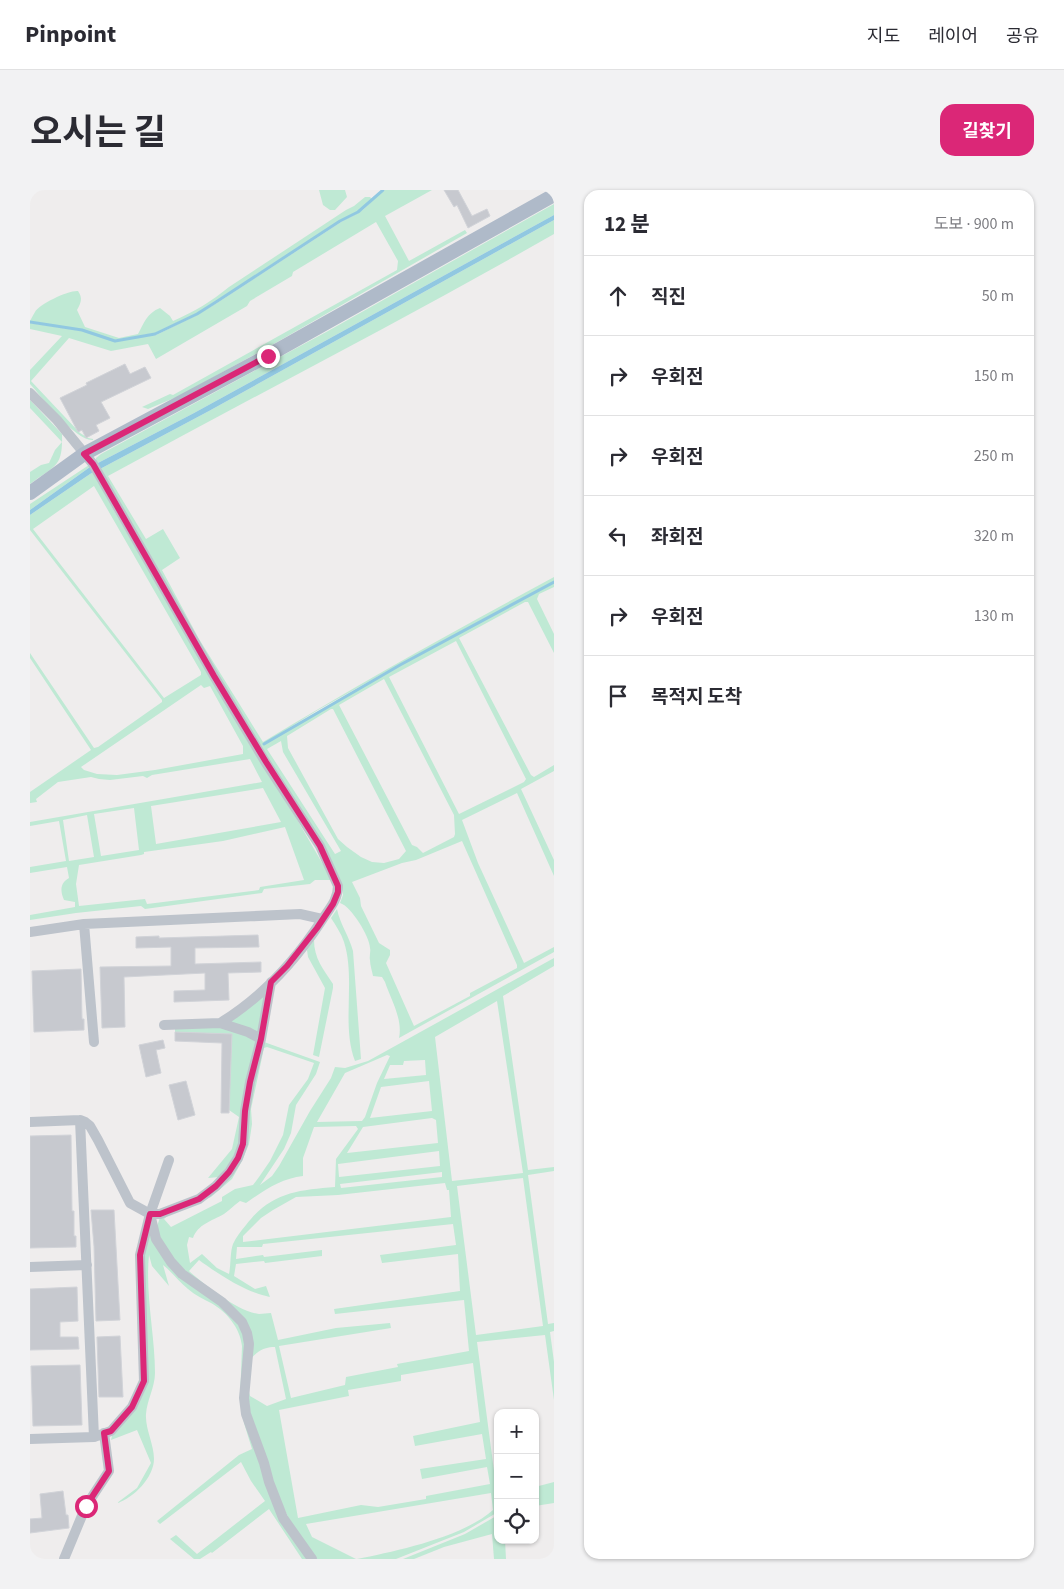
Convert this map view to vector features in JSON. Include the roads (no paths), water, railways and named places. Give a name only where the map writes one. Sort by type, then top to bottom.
[{"type":"main road","points":[[30,494],[84,454],[276,352],[554,196]]},
{"type":"street","points":[[30,393],[57,420],[93,464],[242,724],[328,860],[338,886],[338,892],[333,904],[287,966],[245,1006],[220,1023]]},
{"type":"street","points":[[30,932],[84,924],[300,914],[322,919]]},
{"type":"street","points":[[84,924],[94,1042]]},
{"type":"street","points":[[30,1122],[80,1120],[85,1122],[90,1126],[98,1140],[130,1204],[150,1214],[160,1214],[199,1199],[216,1186],[229,1172],[238,1158],[243,1144],[245,1111],[250,1082],[261,1039],[271,982]]},
{"type":"street","points":[[164,1025],[220,1023],[248,1032],[261,1039]]},
{"type":"street","points":[[64,1559],[86,1506],[109,1471],[99,1435],[87,1265],[80,1120]]},
{"type":"street","points":[[30,1439],[99,1435],[111,1431],[132,1407],[144,1381],[140,1255],[150,1214],[169,1160]]},
{"type":"street","points":[[150,1214],[156,1239],[171,1262],[182,1274],[222,1302],[242,1322],[249,1344],[244,1398],[246,1414],[264,1463],[276,1504],[283,1518],[312,1559]]},
{"type":"street","points":[[30,1267],[87,1265]]},
{"type":"water","points":[[554,215],[554,220],[209,411],[100,469],[96,464],[194,413]]},
{"type":"water","points":[[90,467],[93,472],[30,515],[30,510]]},
{"type":"waterway","points":[[30,322],[82,330],[115,341],[155,334],[197,314],[340,221],[358,212],[383,190]]},
{"type":"waterway","points":[[264,744],[400,665],[554,582]]}]
